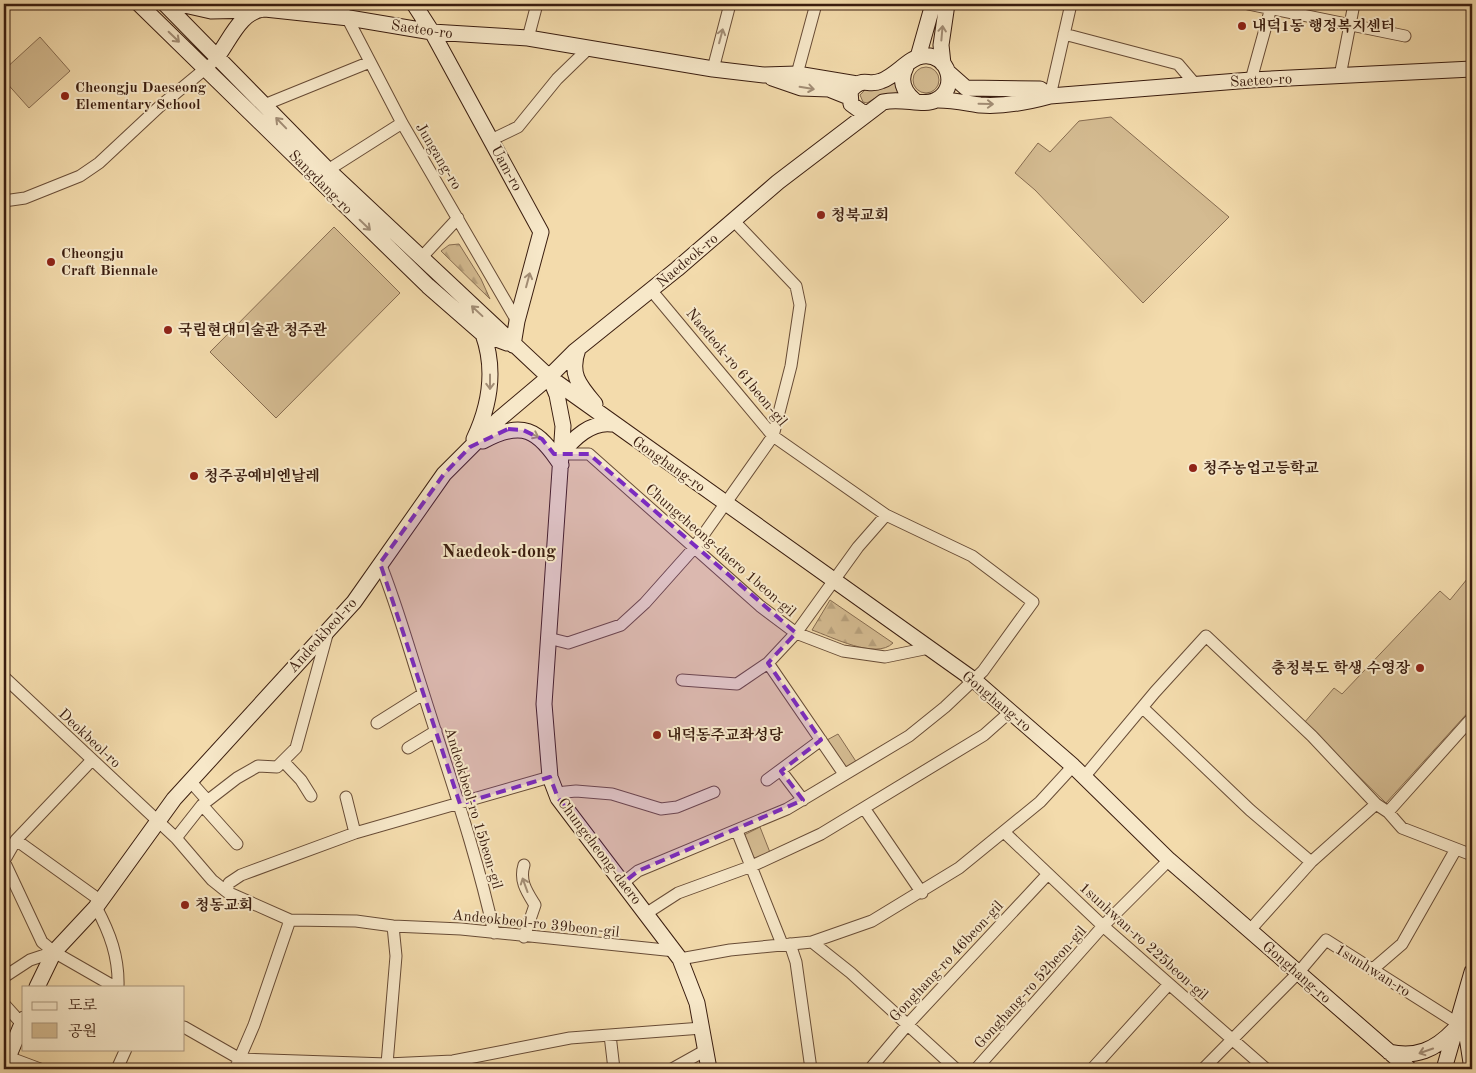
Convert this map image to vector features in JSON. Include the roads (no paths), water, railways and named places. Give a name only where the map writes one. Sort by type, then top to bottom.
[{"type":"street","name":"Sangdang-ro","points":[[139,4],[421,279],[483,334],[513,345]]},
{"type":"street","name":"Sangdang-ro","points":[[165,4],[328,170],[549,377]]},
{"type":"street","name":"Saeteo-ro","points":[[180,4],[211,11],[255,10],[349,18],[432,32],[528,38],[713,69],[764,75]]},
{"type":"street","name":"Jungang-ro","points":[[340,4],[349,18],[402,123],[517,321]]},
{"type":"street","name":"Uam-ro","points":[[414,4],[432,32],[541,232],[517,321],[513,345]]},
{"type":"street","points":[[528,38],[537,4]]},
{"type":"street","points":[[713,69],[730,4]]},
{"type":"street","points":[[797,74],[816,4]]},
{"type":"street","points":[[858,101],[863,81],[879,82],[906,67],[918,57],[933,4]]},
{"type":"street","points":[[938,100],[948,88],[941,45],[947,4]]},
{"type":"street","points":[[1050,96],[1071,4]]},
{"type":"street","points":[[1248,4],[1271,6],[1349,25],[1405,36]]},
{"type":"street","points":[[1340,76],[1354,4]]},
{"type":"street","points":[[1252,80],[1271,6]]},
{"type":"street","points":[[4,201],[25,198],[80,176],[99,163],[159,108],[207,69],[218,57],[236,28],[255,10]]},
{"type":"street","points":[[1064,34],[1178,64],[1195,84]]},
{"type":"street","points":[[491,140],[518,127],[558,79],[590,48]]},
{"type":"street","points":[[918,57],[934,57],[966,88],[1040,89],[1050,96]]},
{"type":"street","points":[[264,105],[370,62]]},
{"type":"street","points":[[906,67],[902,81],[904,89],[914,100],[930,103],[938,100],[956,100],[981,105],[1021,103],[1050,96]]},
{"type":"street","name":"Saeteo-ro","points":[[1050,96],[1252,80],[1472,69]]},
{"type":"street","points":[[764,75],[797,74],[858,101]]},
{"type":"street","points":[[764,75],[802,88],[829,89],[858,101]]},
{"type":"street","name":"Naedeok-ro","points":[[549,377],[578,348],[651,290],[825,144],[858,101],[914,100]]},
{"type":"street","name":"Sangdang-ro","points":[[328,170],[402,123]]},
{"type":"street","points":[[421,258],[458,218]]},
{"type":"street","points":[[548,638],[568,643],[621,625],[645,603],[694,548],[773,436],[791,366],[800,305],[796,286],[776,268],[733,220]]},
{"type":"street","name":"Naedeok-ro 61beon-gil","points":[[651,290],[773,436],[886,515],[972,556],[1033,602],[984,671],[974,680]]},
{"type":"street","points":[[470,447],[486,411],[490,392],[490,367],[483,334]]},
{"type":"street","points":[[578,348],[573,368],[577,380],[612,424]]},
{"type":"street","name":"Andeokbeol-ro","points":[[37,986],[54,952],[99,904],[156,821],[190,781],[354,602],[444,474],[498,420],[549,377]]},
{"type":"street","name":"Gonghang-ro","points":[[549,377],[612,424],[974,680],[1078,771],[1169,860],[1409,1069]]},
{"type":"street","name":"Chungcheong-daero","points":[[549,377],[555,388],[561,416],[562,459],[544,704],[550,777],[556,793],[572,817],[678,955],[697,1003],[710,1069]]},
{"type":"street","points":[[470,447],[508,429],[523,430],[542,439],[562,459],[571,443],[591,427],[605,423],[612,424]]},
{"type":"street","name":"Chungcheong-daero 1beon-gil","points":[[562,459],[589,454],[760,606],[796,633],[843,651],[885,657],[929,648]]},
{"type":"street","points":[[682,680],[737,684],[768,663],[796,633],[833,581],[886,515]]},
{"type":"street","name":"Andeokbeol-ro 15beon-gil","points":[[380,563],[393,595],[423,694],[460,804],[494,932]]},
{"type":"street","points":[[176,838],[204,803],[236,778],[258,766],[277,767],[296,748],[329,628]]},
{"type":"street","name":"Andeokbeol-ro 39beon-gil","points":[[156,821],[176,838],[212,880],[227,892],[290,920],[356,921],[393,926],[494,932],[678,955],[812,942],[872,921],[922,893],[959,868],[1078,771],[1143,708],[1154,692],[1206,636],[1312,736],[1376,804]]},
{"type":"street","points":[[768,663],[844,774]]},
{"type":"street","name":"Deokbeol-ro","points":[[4,677],[156,821]]},
{"type":"street","points":[[624,883],[638,871],[737,832],[803,800],[909,736],[974,680]]},
{"type":"street","points":[[377,723],[423,694]]},
{"type":"street","points":[[1143,708],[1247,807],[1311,862]]},
{"type":"street","points":[[647,913],[678,893],[752,866],[821,834],[984,735],[1011,711]]},
{"type":"street","points":[[1388,812],[1472,718]]},
{"type":"street","points":[[408,748],[436,731]]},
{"type":"street","points":[[768,780],[821,740]]},
{"type":"street","points":[[92,760],[16,840],[4,861],[42,942],[54,952],[114,986]]},
{"type":"street","points":[[282,762],[301,780],[311,796]]},
{"type":"street","points":[[781,771],[803,800]]},
{"type":"street","points":[[227,892],[229,883],[241,875],[355,833],[550,777]]},
{"type":"street","points":[[190,781],[204,803],[238,844]]},
{"type":"street","points":[[556,793],[576,791],[612,794],[661,809],[677,807],[714,792]]},
{"type":"street","points":[[346,797],[355,833]]},
{"type":"street","points":[[1250,930],[1311,862],[1376,804],[1388,812],[1402,828],[1472,855]]},
{"type":"street","points":[[864,808],[922,893]]},
{"type":"street","points":[[737,832],[786,944],[796,962],[811,1069]]},
{"type":"street","name":"1sunhwan-ro 225beon-gil","points":[[1004,832],[1047,875],[1103,926],[1266,1069]]},
{"type":"street","points":[[16,840],[99,904],[119,970],[116,986]]},
{"type":"street","points":[[1373,969],[1402,944],[1456,849]]},
{"type":"street","name":"Gonghang-ro 52beon-gil","points":[[976,1069],[1103,926],[1169,860]]},
{"type":"street","points":[[524,865],[522,872],[524,886],[535,904],[524,937]]},
{"type":"street","name":"Gonghang-ro 46beon-gil","points":[[870,1069],[908,1024],[1047,875]]},
{"type":"street","points":[[237,1064],[260,1010],[290,920]]},
{"type":"street","points":[[387,1064],[396,956],[393,926]]},
{"type":"street","name":"1sunhwan-ro","points":[[1298,973],[1326,940],[1373,969],[1456,1026]]},
{"type":"street","points":[[812,942],[908,1024],[956,1069]]},
{"type":"street","points":[[4,977],[30,960],[54,952]]},
{"type":"street","points":[[1472,972],[1467,1002],[1472,1069]]},
{"type":"street","points":[[1203,1069],[1298,973]]},
{"type":"street","points":[[1092,1069],[1169,984]]},
{"type":"street","points":[[1444,1069],[1456,1026],[1467,1002]]},
{"type":"street","points":[[4,1004],[22,1021]]},
{"type":"street","points":[[22,1024],[6,1062],[40,1069]]},
{"type":"street","points":[[1389,1052],[1411,1055],[1434,1048],[1456,1026]]},
{"type":"street","points":[[185,1028],[237,1064],[348,1066],[387,1064],[453,1065],[570,1038],[702,1028]]},
{"type":"street","points":[[610,1035],[614,1069]]},
{"type":"street","points":[[117,1069],[126,1050]]},
{"type":"street","points":[[672,1069],[706,1050]]},
{"type":"street","points":[[1389,1052],[1397,1069]]},
{"type":"place","name":"내덕1동 행정복지센터","points":[[1242,26]]},
{"type":"place","name":"Cheongju Daeseong Elementary School","points":[[65,96]]},
{"type":"place","name":"청북교회","points":[[821,215]]},
{"type":"place","name":"Cheongju Craft Biennale","points":[[51,262]]},
{"type":"place","name":"국립현대미술관 청주관","points":[[168,330]]},
{"type":"place","name":"청주농업고등학교","points":[[1193,468]]},
{"type":"place","name":"청주공예비엔날레","points":[[194,476]]},
{"type":"place","name":"충청북도 학생 수영장","points":[[1420,668]]},
{"type":"place","name":"내덕동주교좌성당","points":[[657,735]]},
{"type":"place","name":"청동교회","points":[[185,905]]},
{"type":"district","name":"Naedeok-dong","points":[[499,551]]}]
